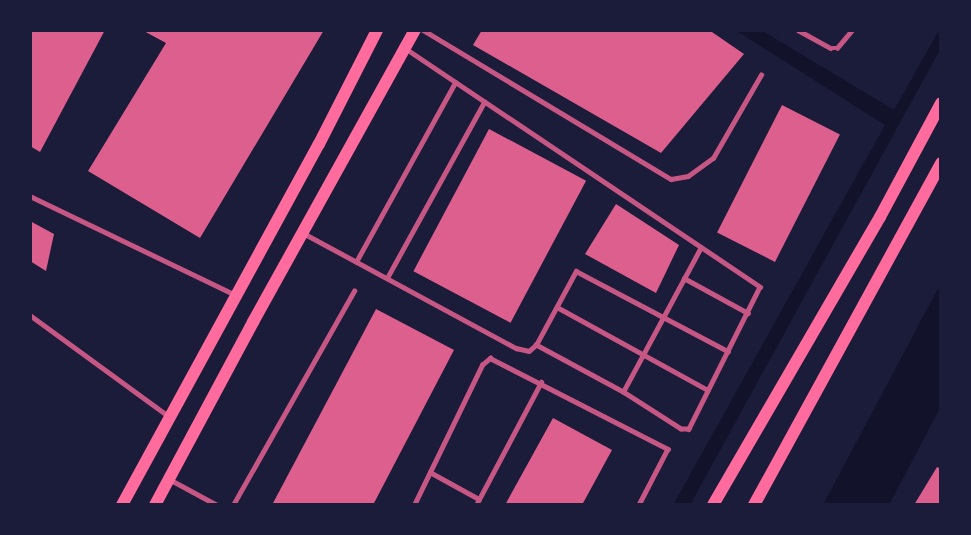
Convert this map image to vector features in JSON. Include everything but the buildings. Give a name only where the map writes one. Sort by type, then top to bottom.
[{"type":"main road","points":[[122,505],[319,144],[377,30]]},
{"type":"main road","points":[[155,505],[302,232],[415,30]]},
{"type":"main road","points":[[713,505],[880,217],[941,103]]},
{"type":"main road","points":[[754,505],[941,164]]},
{"type":"lane","points":[[423,30],[671,179],[688,176],[713,158],[761,75]]},
{"type":"lane","points":[[798,30],[830,48],[837,48],[852,30]]},
{"type":"lane","points":[[404,48],[700,249],[758,284],[759,292],[688,429],[681,429],[623,392],[536,345]]},
{"type":"lane","points":[[356,262],[455,82]]},
{"type":"lane","points":[[387,278],[484,102]]},
{"type":"lane","points":[[30,196],[236,295]]},
{"type":"lane","points":[[302,232],[516,348],[528,351],[536,345],[576,271],[728,351]]},
{"type":"lane","points":[[623,392],[700,249]]},
{"type":"lane","points":[[684,278],[748,313]]},
{"type":"lane","points":[[233,505],[354,291]]},
{"type":"lane","points":[[557,308],[708,390]]},
{"type":"lane","points":[[30,315],[170,417]]},
{"type":"lane","points":[[414,505],[486,361],[496,359],[668,449],[639,505]]},
{"type":"lane","points":[[476,505],[541,382]]},
{"type":"lane","points":[[430,472],[479,499]]},
{"type":"lane","points":[[169,479],[217,505]]},
{"type":"shaded area","points":[[735,30],[761,30],[894,110],[939,30],[941,48],[690,505],[673,505],[885,125]]},
{"type":"shaded area","points":[[941,283],[941,406],[889,505],[823,505]]}]
